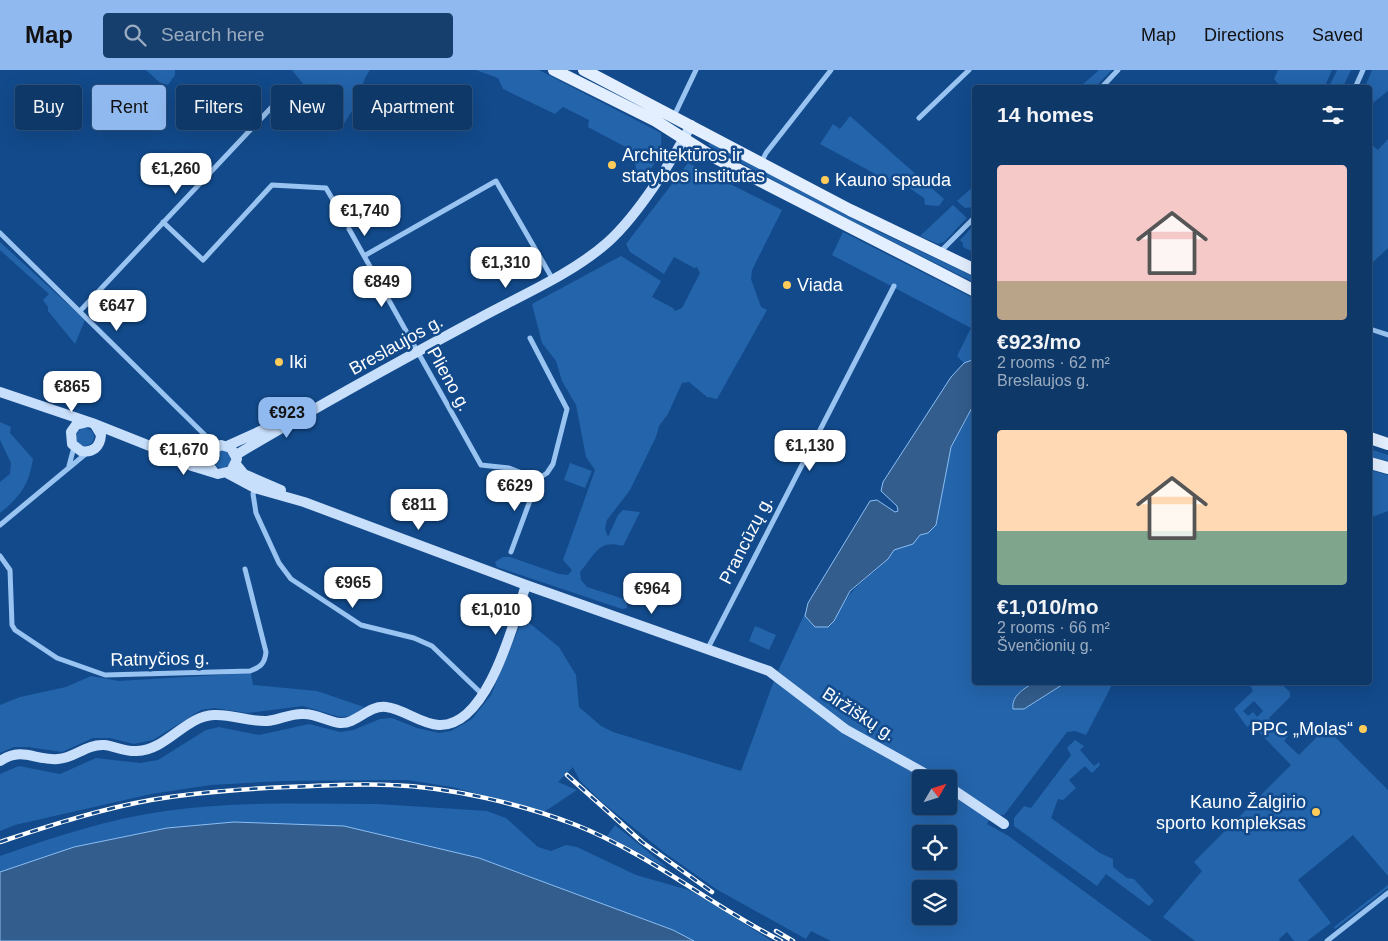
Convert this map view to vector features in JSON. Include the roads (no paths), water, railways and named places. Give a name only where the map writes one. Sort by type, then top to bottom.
[{"type":"main road","points":[[554,70],[656,121],[708,154],[972,290]]},
{"type":"main road","points":[[584,70],[761,163],[939,254],[972,269]]},
{"type":"main road","points":[[1372,439],[1388,444]]},
{"type":"main road","points":[[1372,464],[1388,468]]},
{"type":"street","points":[[674,116],[696,70]]},
{"type":"street","points":[[761,163],[766,153],[831,70]]},
{"type":"street","points":[[919,118],[969,70]]},
{"type":"street","points":[[1104,85],[1118,70]]},
{"type":"street","points":[[1356,85],[1363,70]]},
{"type":"street","points":[[80,311],[271,108]]},
{"type":"street","name":"Breslaujos g.","points":[[236,459],[307,412],[552,278],[597,251],[610,241],[640,205],[684,139],[691,125]]},
{"type":"street","points":[[364,256],[496,181],[552,278]]},
{"type":"street","name":"Plieno g.","points":[[163,222],[203,260],[272,185],[326,188],[481,465],[509,468],[538,479]]},
{"type":"street","points":[[939,254],[972,220]]},
{"type":"street","points":[[0,233],[236,459],[244,474],[256,485]]},
{"type":"street","name":"Prancūzų g.","points":[[708,648],[894,286]]},
{"type":"street","points":[[1372,330],[1388,335]]},
{"type":"street","points":[[511,552],[538,479],[547,473],[553,464],[567,409],[530,338]]},
{"type":"street","points":[[0,392],[165,452],[192,466],[227,474],[526,585],[708,648]]},
{"type":"street","points":[[51,410],[71,432],[71,440],[74,447],[88,452]]},
{"type":"street","name":"Breslaujos g.","points":[[222,446],[307,412]]},
{"type":"street","points":[[71,432],[80,423],[92,424],[100,435],[100,442]]},
{"type":"street","points":[[0,525],[100,442],[111,438],[128,439]]},
{"type":"street","points":[[165,452],[194,457],[208,454],[222,446]]},
{"type":"street","points":[[69,466],[74,447]]},
{"type":"street","points":[[208,454],[208,464],[214,471]]},
{"type":"street","points":[[227,474],[236,459]]},
{"type":"street","points":[[256,485],[254,502],[259,520],[279,563],[291,579],[361,625],[414,638],[432,646],[483,695]]},
{"type":"street","name":"Ratnyčios g.","points":[[0,556],[10,570],[12,625],[15,630],[57,658],[105,675],[250,672],[260,667],[265,660],[266,652],[245,568]]},
{"type":"street","points":[[0,761],[18,753],[59,760],[94,745],[105,745],[128,751],[144,751],[156,747],[191,724],[213,715],[268,721],[304,714],[339,723],[348,722],[375,708],[385,707],[428,724],[441,725],[450,723],[465,715],[483,695],[504,649],[526,585]]},
{"type":"street","name":"Biržiškų g.","points":[[708,648],[768,671],[845,729],[919,770]]},
{"type":"street","points":[[958,793],[1004,824]]},
{"type":"street","points":[[1327,941],[1388,893]]},
{"type":"railway","points":[[567,775],[642,842],[712,892]]},
{"type":"railway","points":[[0,842],[113,808],[185,795],[219,791],[352,784],[413,786],[437,789],[509,804],[576,825],[629,850],[781,941]]},
{"type":"railway","points":[[776,931],[793,941]]},
{"type":"place","name":"Architektūros ir statybos institutas","points":[[612,165]]},
{"type":"place","name":"Kauno spauda","points":[[825,180]]},
{"type":"place","name":"Viada","points":[[787,285]]},
{"type":"place","name":"Iki","points":[[279,362]]},
{"type":"place","name":"PPC „Molas“","points":[[1363,729]]},
{"type":"place","name":"Kauno Žalgirio sporto kompleksas","points":[[1316,812]]}]
